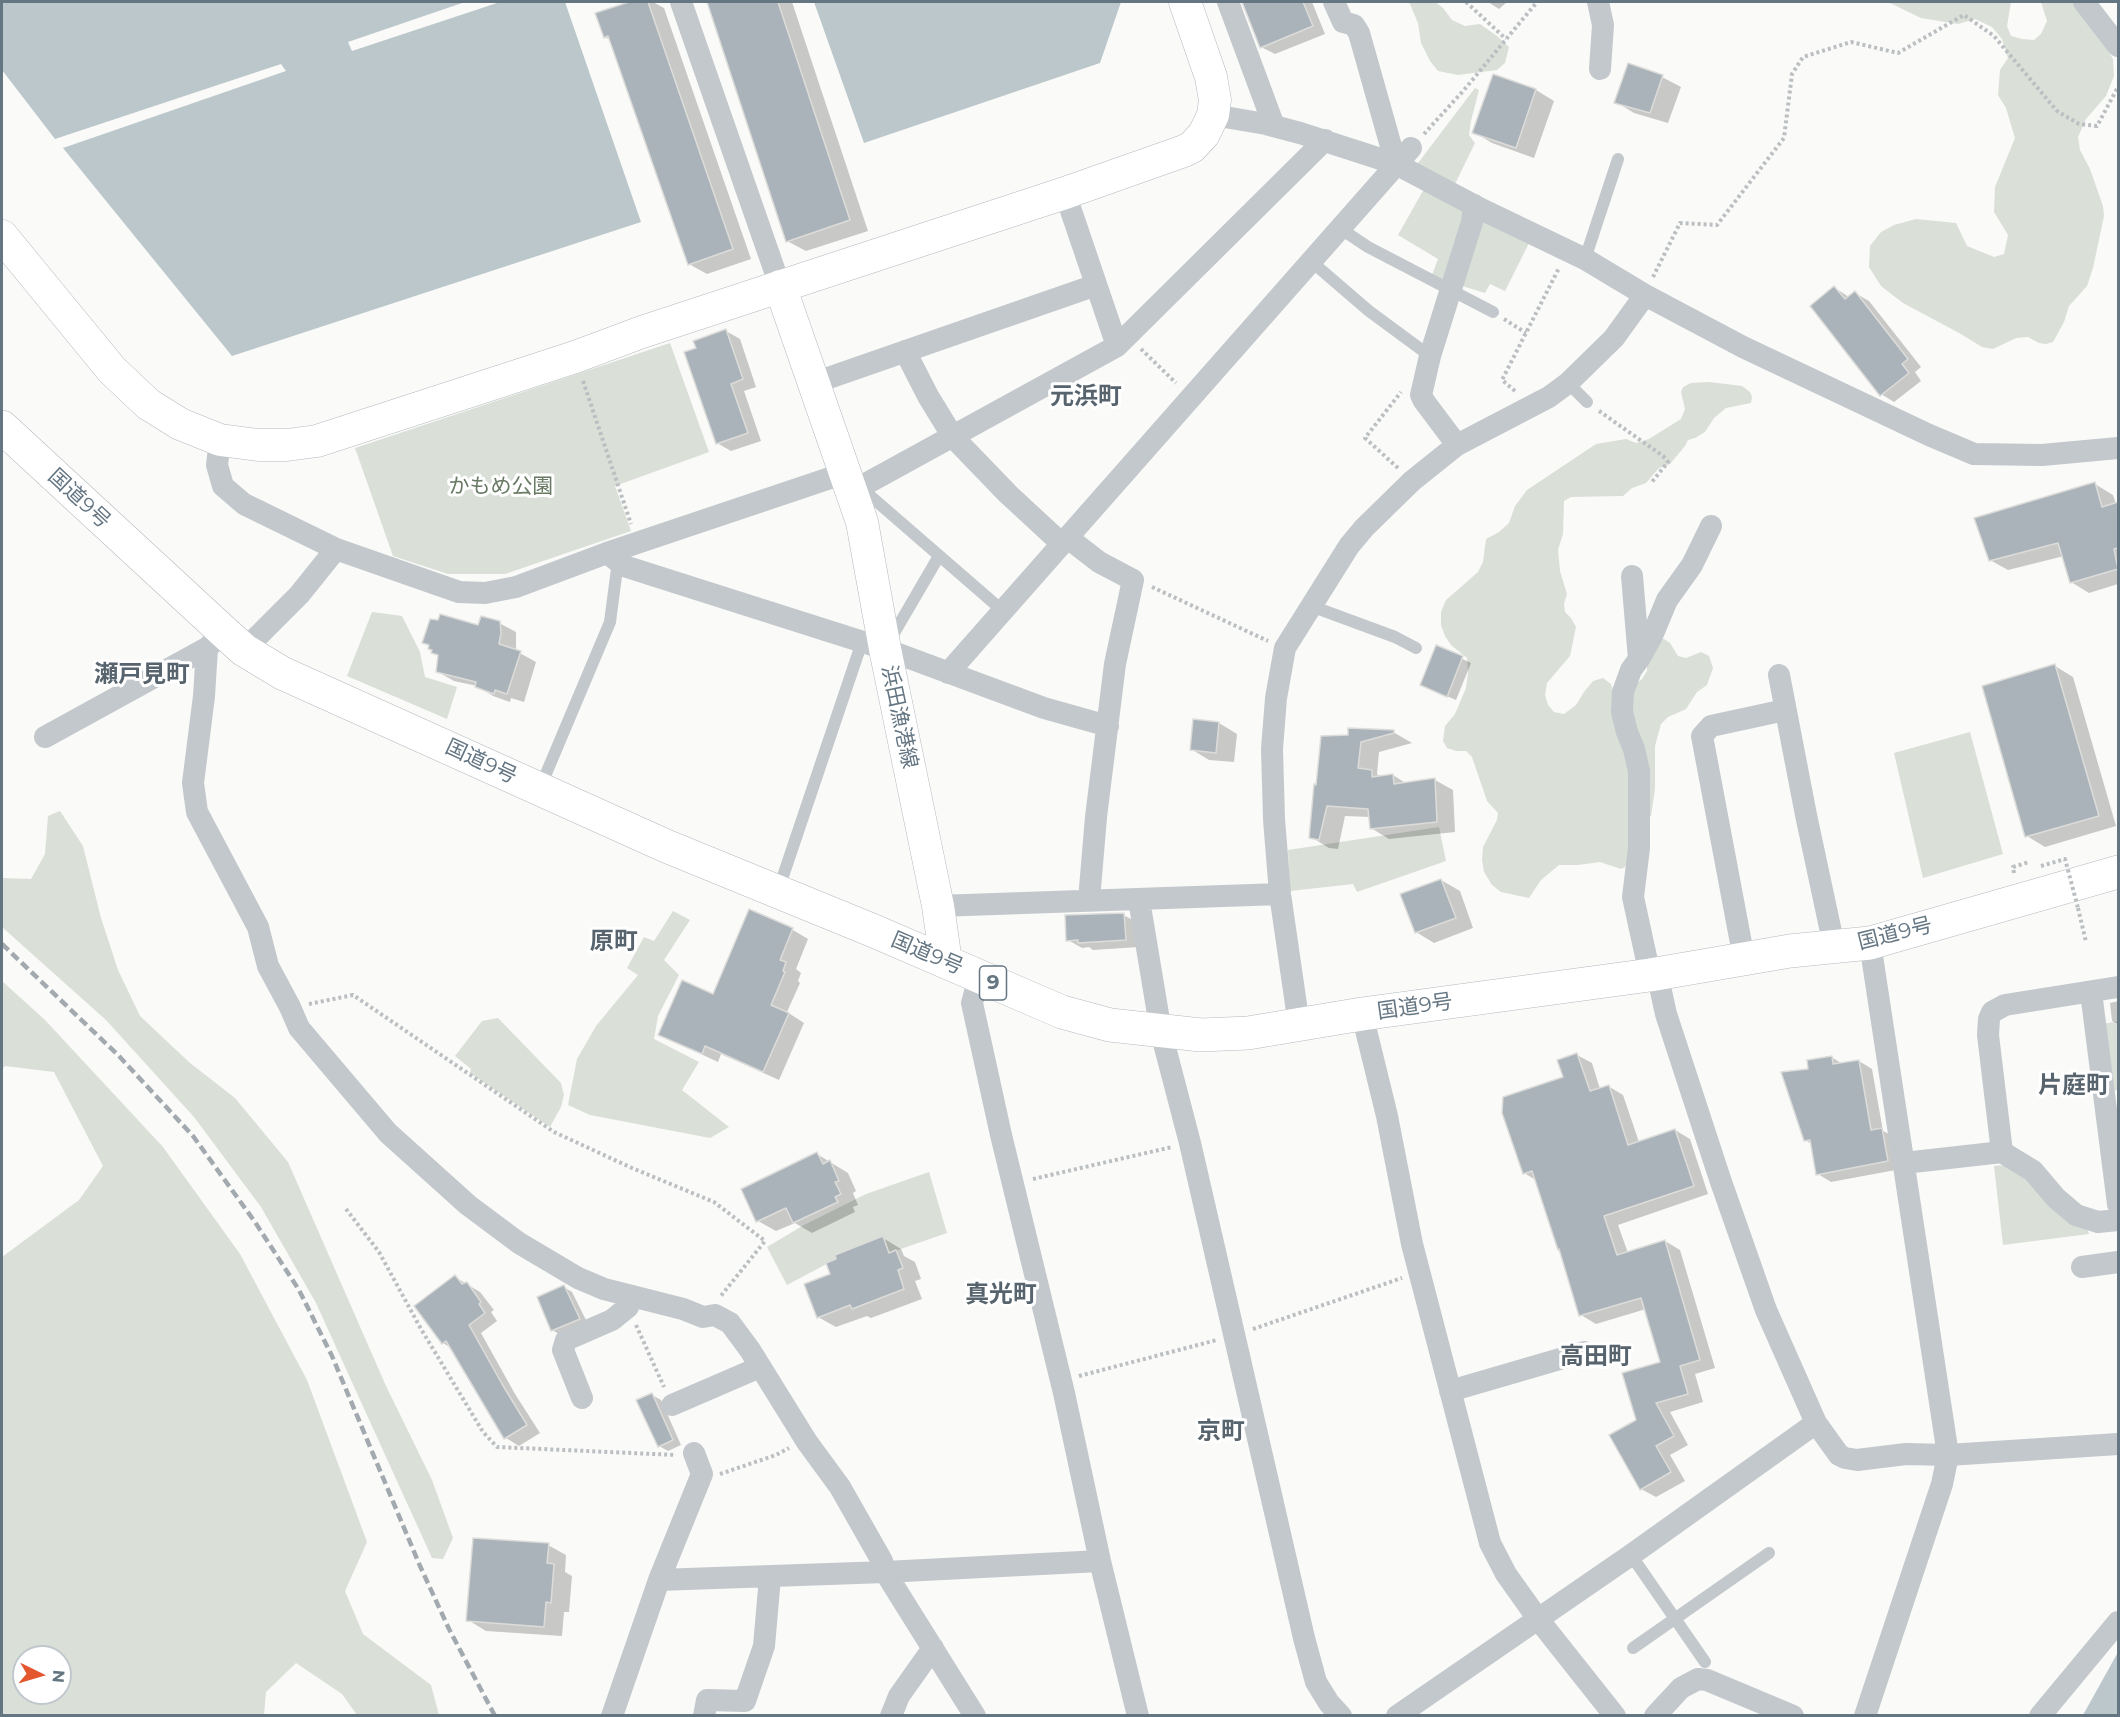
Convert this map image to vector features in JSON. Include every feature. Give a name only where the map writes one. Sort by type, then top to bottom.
[{"type":"highway","name":"国道9号","points":[[2,427],[225,643],[282,673],[666,846],[1062,1012],[1110,1025],[1201,1035],[1248,1033],[1362,1014],[1654,974],[1834,946],[1870,943],[2118,872]]},
{"type":"street","points":[[681,2],[780,286]]},
{"type":"street","points":[[2,236],[112,370],[148,404],[180,424],[220,440],[287,446],[317,441],[575,357],[1184,151],[1199,141],[1209,125],[1215,100],[1211,77],[1185,2]]},
{"type":"street","points":[[1228,2],[1274,126]]},
{"type":"street","points":[[1334,2],[1343,22],[1354,25],[1359,33],[1404,156]]},
{"type":"street","points":[[1598,2],[1602,25],[1600,69]]},
{"type":"street","points":[[2084,2],[2118,46]]},
{"type":"street","points":[[1213,115],[1274,126],[1325,140],[1404,156],[1474,206],[1576,255],[1743,347],[1974,454],[2042,455],[2118,448]]},
{"type":"street","points":[[220,440],[217,465],[223,486],[244,504],[336,549],[459,592],[485,593],[516,586],[612,557],[638,543],[852,484],[953,437],[1122,341],[1325,140]]},
{"type":"street","points":[[948,673],[1404,156]]},
{"type":"street","points":[[1065,193],[1096,285],[1122,341]]},
{"type":"street","points":[[1457,445],[1421,395],[1430,356],[1472,222],[1474,206]]},
{"type":"street","points":[[814,383],[1096,285]]},
{"type":"street","name":"浜田漁港線","points":[[780,286],[852,484],[862,522],[873,645],[938,906],[946,962]]},
{"type":"street","points":[[1299,1025],[1280,894],[1274,819],[1272,749],[1276,698],[1285,648],[1349,546],[1364,528],[1412,481],[1457,445],[1549,397],[1568,383],[1614,338],[1645,295]]},
{"type":"street","points":[[905,351],[928,396],[953,437],[1008,494],[1065,541],[1133,580],[1115,664],[1096,817],[1089,900]]},
{"type":"street","points":[[1711,526],[1692,565],[1667,600],[1656,627],[1631,670],[1623,692],[1622,712],[1639,771],[1639,848],[1633,897],[1666,1014],[1720,1179],[1766,1310],[1816,1423],[1839,1455],[1857,1460],[1906,1454],[1948,1455],[2118,1444]]},
{"type":"street","points":[[45,737],[225,643],[299,595],[336,549]]},
{"type":"street","points":[[612,557],[624,566],[873,645],[1044,708],[1108,726]]},
{"type":"street","points":[[1632,576],[1639,659]]},
{"type":"street","points":[[225,643],[204,696],[193,783],[197,812],[258,927],[268,966],[299,1028],[388,1134],[468,1205],[519,1244],[578,1278],[630,1302],[683,1309],[703,1317],[714,1315],[730,1323],[805,1439],[840,1487],[882,1561],[885,1572],[975,1716]]},
{"type":"street","points":[[1779,675],[1834,946]]},
{"type":"street","points":[[1744,959],[1702,736],[1711,726],[1785,710]]},
{"type":"street","points":[[938,906],[1280,894]]},
{"type":"street","points":[[1139,900],[1161,1032],[1190,1143],[1304,1638],[1316,1682],[1329,1703],[1341,1716]]},
{"type":"street","points":[[1865,1716],[1939,1494],[1947,1468],[1948,1455],[1870,943]]},
{"type":"street","points":[[979,977],[972,1003],[1064,1393],[1100,1561],[1138,1716]]},
{"type":"street","points":[[2002,1152],[1988,1035],[1992,1012],[2005,1005],[2118,987]]},
{"type":"street","points":[[2091,992],[2118,1204]]},
{"type":"street","points":[[1362,1014],[1387,1116],[1412,1244],[1490,1543],[1506,1574],[1538,1619],[1615,1716]]},
{"type":"street","points":[[1904,1163],[2002,1152],[2033,1171],[2056,1198],[2076,1215],[2098,1222],[2118,1220]]},
{"type":"street","points":[[2082,1268],[2118,1262]]},
{"type":"street","points":[[582,1398],[563,1350],[566,1340],[612,1320],[630,1302]]},
{"type":"street","points":[[1450,1390],[1584,1352]]},
{"type":"street","points":[[672,1405],[760,1367]]},
{"type":"street","points":[[1397,1716],[1631,1555],[1816,1423]]},
{"type":"street","points":[[612,1716],[698,1463]]},
{"type":"street","points":[[659,1581],[1100,1561]]},
{"type":"street","points":[[704,1716],[707,1700],[745,1701],[764,1646],[770,1577]]},
{"type":"street","points":[[2040,1716],[2118,1622]]},
{"type":"street","points":[[891,1716],[899,1696],[933,1647]]},
{"type":"street","points":[[1655,1716],[1681,1688],[1698,1679],[1718,1684],[1793,1716]]},
{"type":"lane","points":[[1576,255],[1618,159]]},
{"type":"lane","points":[[1341,229],[1368,247],[1493,312]]},
{"type":"lane","points":[[1312,262],[1369,311],[1430,356]]},
{"type":"lane","points":[[1568,383],[1587,402]]},
{"type":"lane","points":[[852,484],[1003,611]]},
{"type":"lane","points":[[778,892],[873,645],[939,556]]},
{"type":"lane","points":[[540,789],[610,621],[612,557]]},
{"type":"lane","points":[[1311,606],[1395,637],[1416,648]]},
{"type":"lane","points":[[1633,1648],[1769,1553]]},
{"type":"lane","points":[[1631,1555],[1705,1662]]},
{"type":"path","points":[[1466,2],[1506,39]]},
{"type":"path","points":[[1404,156],[1537,2]]},
{"type":"path","points":[[1645,295],[1680,223],[1717,225],[1784,138],[1792,74],[1803,57],[1851,42],[1898,52],[1964,15],[1994,36],[2057,111],[2079,124],[2097,126],[2118,87]]},
{"type":"path","points":[[1528,407],[1502,380],[1526,333],[1576,255]]},
{"type":"path","points":[[1493,312],[1526,333]]},
{"type":"path","points":[[1122,341],[1192,398]]},
{"type":"path","points":[[575,357],[638,543]]},
{"type":"path","points":[[1412,481],[1365,438],[1403,390],[1407,389],[1421,395]]},
{"type":"path","points":[[1587,402],[1663,456],[1668,462],[1651,483]]},
{"type":"path","points":[[1133,580],[1170,594],[1231,625],[1285,648]]},
{"type":"path","points":[[2041,866],[2065,859],[2086,942]]},
{"type":"path","points":[[2014,873],[2013,867],[2029,862]]},
{"type":"path","points":[[290,1007],[353,995],[554,1132],[714,1202],[765,1241],[703,1317]]},
{"type":"path","points":[[1013,1183],[1190,1143]]},
{"type":"path","points":[[346,1209],[379,1252],[421,1329],[478,1422],[497,1447],[676,1455],[698,1463],[715,1476],[776,1455],[805,1439]]},
{"type":"path","points":[[630,1302],[672,1405]]},
{"type":"green space","points":[[1407,2],[1435,2],[1452,20],[1465,26],[1480,24],[1509,47],[1505,63],[1497,70],[1458,75],[1438,71],[1421,43],[1418,23]]},
{"type":"green space","points":[[1888,2],[2011,2],[2007,26],[2011,36],[2034,40],[2041,34],[2047,21],[2041,2],[2073,2],[2098,34],[2113,59],[2114,76],[2106,96],[2086,119],[2078,137],[2080,150],[2090,169],[2103,206],[2104,216],[2093,268],[2087,286],[2069,306],[2064,322],[2053,342],[2039,343],[2028,337],[2016,338],[1993,349],[1982,347],[1903,303],[1881,286],[1869,267],[1870,246],[1881,232],[1894,225],[1916,219],[1956,223],[1967,246],[1994,257],[2004,254],[2008,235],[1994,212],[1995,187],[2015,138],[2006,108],[1998,95],[2000,70],[2008,58],[2002,39],[1992,27],[1975,19],[1958,24],[1921,18]]},
{"type":"green space","points":[[1475,88],[1479,90],[1469,135],[1475,143],[1453,188],[1415,167]]},
{"type":"green space","points":[[1424,189],[1468,212],[1449,285],[1432,275],[1438,259],[1398,235]]},
{"type":"green space","points":[[1479,217],[1530,241],[1505,291],[1490,284],[1485,293],[1459,285]]},
{"type":"green space","name":"かもめ公園","points":[[670,343],[709,452],[615,486],[631,531],[505,574],[448,574],[393,556],[355,448]]},
{"type":"green space","points":[[1709,382],[1742,386],[1750,392],[1751,403],[1726,408],[1714,418],[1705,432],[1688,440],[1670,464],[1659,468],[1646,483],[1632,488],[1623,496],[1571,497],[1564,501],[1563,534],[1558,550],[1560,571],[1567,594],[1564,604],[1565,612],[1576,627],[1570,656],[1547,683],[1545,695],[1548,705],[1554,712],[1564,714],[1576,705],[1593,681],[1603,678],[1611,684],[1628,744],[1631,857],[1621,869],[1600,862],[1559,865],[1541,880],[1529,898],[1501,892],[1492,885],[1484,872],[1482,860],[1483,847],[1497,820],[1498,813],[1487,801],[1472,757],[1466,751],[1447,748],[1443,741],[1445,726],[1455,714],[1466,688],[1468,673],[1467,658],[1451,645],[1445,636],[1441,625],[1441,612],[1446,600],[1478,572],[1483,562],[1486,539],[1509,523],[1515,506],[1527,490],[1596,444],[1626,439],[1636,443],[1649,439],[1681,419],[1685,409],[1681,392],[1683,387],[1691,383]]},
{"type":"green space","points":[[372,612],[402,616],[420,652],[425,677],[457,687],[447,719],[347,676]]},
{"type":"green space","points":[[1664,639],[1670,643],[1678,656],[1686,658],[1701,652],[1709,656],[1713,668],[1707,685],[1697,692],[1686,709],[1668,717],[1661,724],[1655,746],[1655,789],[1651,816],[1647,818],[1630,688],[1642,679],[1647,671],[1647,659],[1656,640]]},
{"type":"green space","points":[[1970,732],[2003,854],[1923,878],[1894,753]]},
{"type":"green space","points":[[60,811],[83,846],[101,918],[118,970],[140,1016],[190,1063],[235,1098],[288,1162],[386,1386],[432,1480],[453,1538],[443,1559],[432,1558],[316,1303],[261,1207],[194,1117],[106,1020],[2,927],[2,878],[31,879],[45,854],[48,816]]},
{"type":"green space","points":[[1439,827],[1446,861],[1357,892],[1353,884],[1290,891],[1288,850]]},
{"type":"green space","points":[[673,911],[690,920],[664,960],[679,975],[658,1016],[654,1039],[699,1062],[682,1090],[729,1127],[710,1138],[590,1115],[568,1105],[577,1059],[596,1026],[638,975],[627,968],[644,937],[654,941]]},
{"type":"green space","points":[[2,981],[45,1020],[163,1147],[240,1254],[307,1380],[367,1542],[345,1591],[363,1634],[431,1685],[439,1715],[357,1715],[342,1694],[296,1663],[266,1692],[264,1715],[2,1715],[2,1257],[79,1200],[103,1166],[54,1072],[5,1066],[2,1069]]},
{"type":"green space","points":[[498,1018],[561,1083],[564,1095],[561,1107],[550,1127],[470,1073],[471,1069],[455,1056],[482,1021]]},
{"type":"green space","points":[[2118,1021],[2118,1090],[2113,1091],[2103,1024]]},
{"type":"green space","points":[[2005,1165],[2017,1170],[2087,1228],[2089,1234],[2003,1245],[1994,1166]]},
{"type":"green space","points":[[929,1172],[947,1233],[889,1253],[883,1237],[835,1254],[836,1259],[787,1285],[767,1247],[804,1225],[866,1194]]},
{"type":"shaded area","points":[[2,2],[465,2],[348,42],[352,51],[500,2],[565,2],[641,222],[232,356],[63,148],[286,71],[281,64],[55,139],[2,70]]},
{"type":"shaded area","points":[[814,2],[1121,2],[1100,63],[864,143]]},
{"type":"shaded area","points":[[2118,1652],[2118,1715],[2083,1715],[2117,1654]]},
{"type":"building","points":[[629,2],[648,2],[733,249],[688,265],[608,36],[604,38],[595,13]]},
{"type":"building","points":[[707,2],[778,2],[850,220],[786,242]]},
{"type":"building","points":[[1242,2],[1303,2],[1313,26],[1260,48]]},
{"type":"building","points":[[1628,63],[1663,75],[1650,113],[1614,103]]},
{"type":"building","points":[[1493,74],[1536,89],[1516,148],[1472,133]]},
{"type":"building","points":[[1834,286],[1845,299],[1855,291],[1908,359],[1902,364],[1909,373],[1880,396],[1810,306]]},
{"type":"building","points":[[726,329],[743,379],[731,384],[748,433],[716,444],[684,352],[696,348],[693,341]]},
{"type":"building","points":[[2095,482],[2102,507],[2118,502],[2118,548],[2114,549],[2118,569],[2070,583],[2058,543],[1989,561],[1974,518]]},
{"type":"building","points":[[440,614],[478,625],[481,616],[500,621],[499,644],[521,651],[507,694],[495,690],[494,694],[475,687],[476,682],[436,672],[438,655],[431,653],[432,650],[428,649],[429,645],[422,643],[430,619],[438,620]]},
{"type":"building","points":[[1436,645],[1463,656],[1447,697],[1420,685]]},
{"type":"building","points":[[2055,664],[2099,816],[2025,837],[1982,686]]},
{"type":"building","points":[[1193,719],[1219,722],[1216,753],[1190,750]]},
{"type":"building","points":[[1348,728],[1394,730],[1394,733],[1361,742],[1358,768],[1372,770],[1372,777],[1393,774],[1394,784],[1435,778],[1437,822],[1370,829],[1368,809],[1327,806],[1319,840],[1309,838],[1321,736],[1348,735]]},
{"type":"building","points":[[1441,879],[1456,918],[1415,933],[1400,894]]},
{"type":"building","points":[[749,909],[793,928],[780,960],[786,962],[783,971],[785,972],[771,1005],[789,1013],[763,1072],[705,1046],[702,1054],[658,1035],[682,980],[713,994]]},
{"type":"building","points":[[1124,913],[1126,940],[1078,943],[1078,940],[1066,941],[1065,915]]},
{"type":"building","points":[[1577,1053],[1590,1091],[1609,1085],[1628,1145],[1675,1129],[1694,1186],[1604,1216],[1617,1255],[1665,1240],[1700,1360],[1680,1366],[1688,1394],[1656,1403],[1674,1436],[1656,1446],[1671,1472],[1640,1490],[1609,1435],[1636,1420],[1622,1373],[1660,1362],[1641,1298],[1579,1316],[1532,1171],[1523,1174],[1502,1113],[1503,1097],[1563,1077],[1557,1060]]},
{"type":"building","points":[[1832,1056],[1833,1064],[1859,1060],[1871,1130],[1882,1128],[1888,1161],[1816,1175],[1810,1140],[1804,1141],[1781,1072],[1808,1069],[1807,1060]]},
{"type":"building","points":[[817,1152],[823,1164],[830,1160],[839,1181],[835,1182],[841,1194],[835,1197],[838,1202],[793,1223],[786,1208],[756,1222],[741,1189]]},
{"type":"building","points":[[883,1236],[889,1253],[896,1250],[903,1268],[898,1270],[904,1289],[852,1309],[850,1305],[817,1318],[804,1284],[830,1274],[826,1263],[836,1259],[835,1255]]},
{"type":"building","points":[[455,1275],[462,1284],[467,1282],[481,1302],[479,1304],[485,1313],[469,1325],[527,1425],[504,1439],[446,1341],[442,1344],[414,1306]]},
{"type":"building","points":[[564,1285],[580,1319],[551,1331],[537,1297]]},
{"type":"building","points":[[652,1393],[673,1440],[658,1447],[636,1400]]},
{"type":"building","points":[[473,1538],[549,1543],[547,1563],[554,1564],[551,1603],[546,1602],[544,1627],[466,1621]]},
{"type":"railway","points":[[2,944],[118,1055],[193,1136],[255,1222],[299,1290],[332,1356],[420,1566],[449,1629],[495,1716]]},
{"type":"district","name":"元浜町","points":[[1086,397]]},
{"type":"district","name":"瀬戸見町","points":[[142,675]]},
{"type":"district","name":"原町","points":[[614,942]]},
{"type":"district","name":"片庭町","points":[[2074,1086]]},
{"type":"district","name":"真光町","points":[[1001,1295]]},
{"type":"district","name":"高田町","points":[[1596,1357]]},
{"type":"district","name":"京町","points":[[1221,1432]]}]
